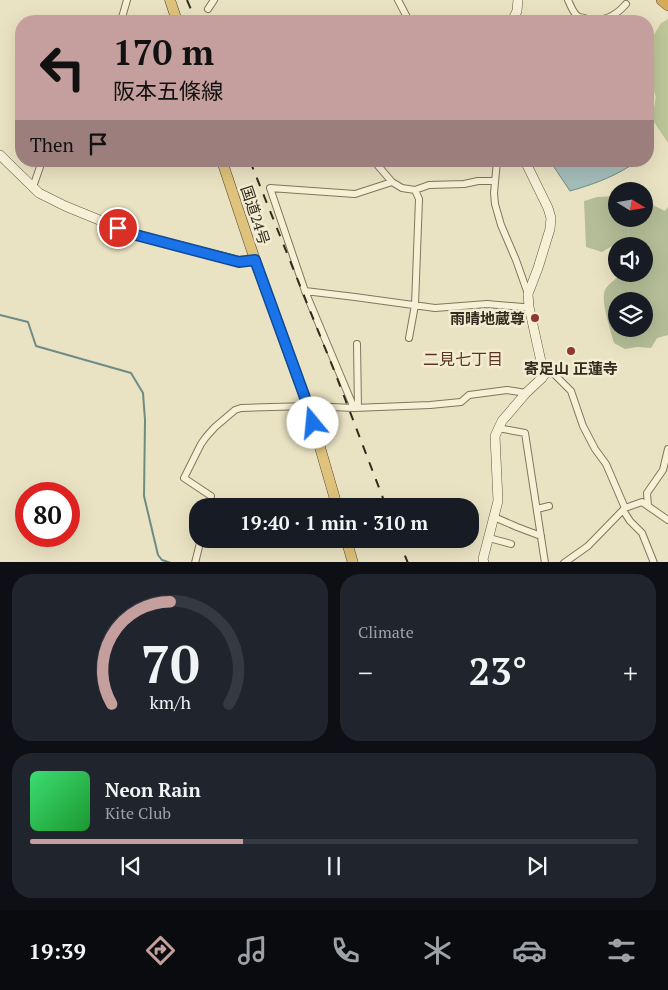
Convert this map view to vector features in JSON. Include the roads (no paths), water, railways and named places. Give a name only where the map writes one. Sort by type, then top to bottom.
[{"type":"highway","points":[[170,0],[175,15]]},
{"type":"highway","points":[[662,0],[668,5]]},
{"type":"highway","name":"国道24号","points":[[224,167],[255,260],[308,406],[335,498]]},
{"type":"highway","points":[[349,548],[353,562]]},
{"type":"main road","points":[[515,15],[518,0]]},
{"type":"main road","points":[[0,155],[39,193],[65,206],[136,235],[239,262],[255,260]]},
{"type":"main road","points":[[484,562],[498,500],[495,436],[502,421],[544,375],[528,307],[528,294],[550,229],[551,218],[528,167]]},
{"type":"street","points":[[123,15],[127,0]]},
{"type":"street","points":[[208,9],[214,0]]},
{"type":"street","points":[[398,0],[407,15]]},
{"type":"street","points":[[568,0],[577,15]]},
{"type":"street","points":[[612,15],[626,4]]},
{"type":"street","points":[[33,187],[40,167]]},
{"type":"street","points":[[379,167],[392,182],[402,188],[415,190],[429,185],[464,184],[478,180],[494,181]]},
{"type":"street","points":[[496,167],[494,181],[495,204],[501,225],[528,294]]},
{"type":"street","points":[[356,408],[306,291],[270,188],[355,194],[392,182]]},
{"type":"street","points":[[410,338],[415,305],[419,199],[415,190]]},
{"type":"street","points":[[306,291],[435,308],[486,304],[528,307]]},
{"type":"street","points":[[356,408],[357,344]]},
{"type":"street","points":[[544,375],[554,374],[571,391],[583,426],[595,449],[606,464],[624,509],[630,521],[642,533],[654,562]]},
{"type":"street","points":[[210,498],[211,496],[184,478],[201,444],[215,427],[235,410],[241,408],[308,406],[356,408],[461,402],[469,395],[507,390],[526,393]]},
{"type":"street","points":[[498,428],[525,433],[544,562]]},
{"type":"street","points":[[648,506],[647,493],[663,470],[668,448]]},
{"type":"street","points":[[564,562],[588,546],[624,509],[642,502],[668,520]]},
{"type":"street","points":[[537,510],[549,506]]},
{"type":"street","points":[[494,517],[541,536]]},
{"type":"street","points":[[489,538],[511,544]]},
{"type":"street","points":[[195,562],[199,548]]},
{"type":"water","points":[[554,167],[628,167],[601,181],[570,191]]},
{"type":"waterway","points":[[0,315],[28,322],[36,346],[131,373],[143,393],[145,420],[144,496],[158,555],[162,560],[168,562]]},
{"type":"railway","points":[[187,0],[193,15]]},
{"type":"railway","points":[[252,167],[383,498]]},
{"type":"railway","points":[[402,548],[408,562]]},
{"type":"place","name":"雨晴地蔵尊","points":[[535,318]]},
{"type":"place","name":"寄足山 正蓮寺","points":[[571,351]]},
{"type":"district","name":"二見七丁目","points":[[463,359]]}]
